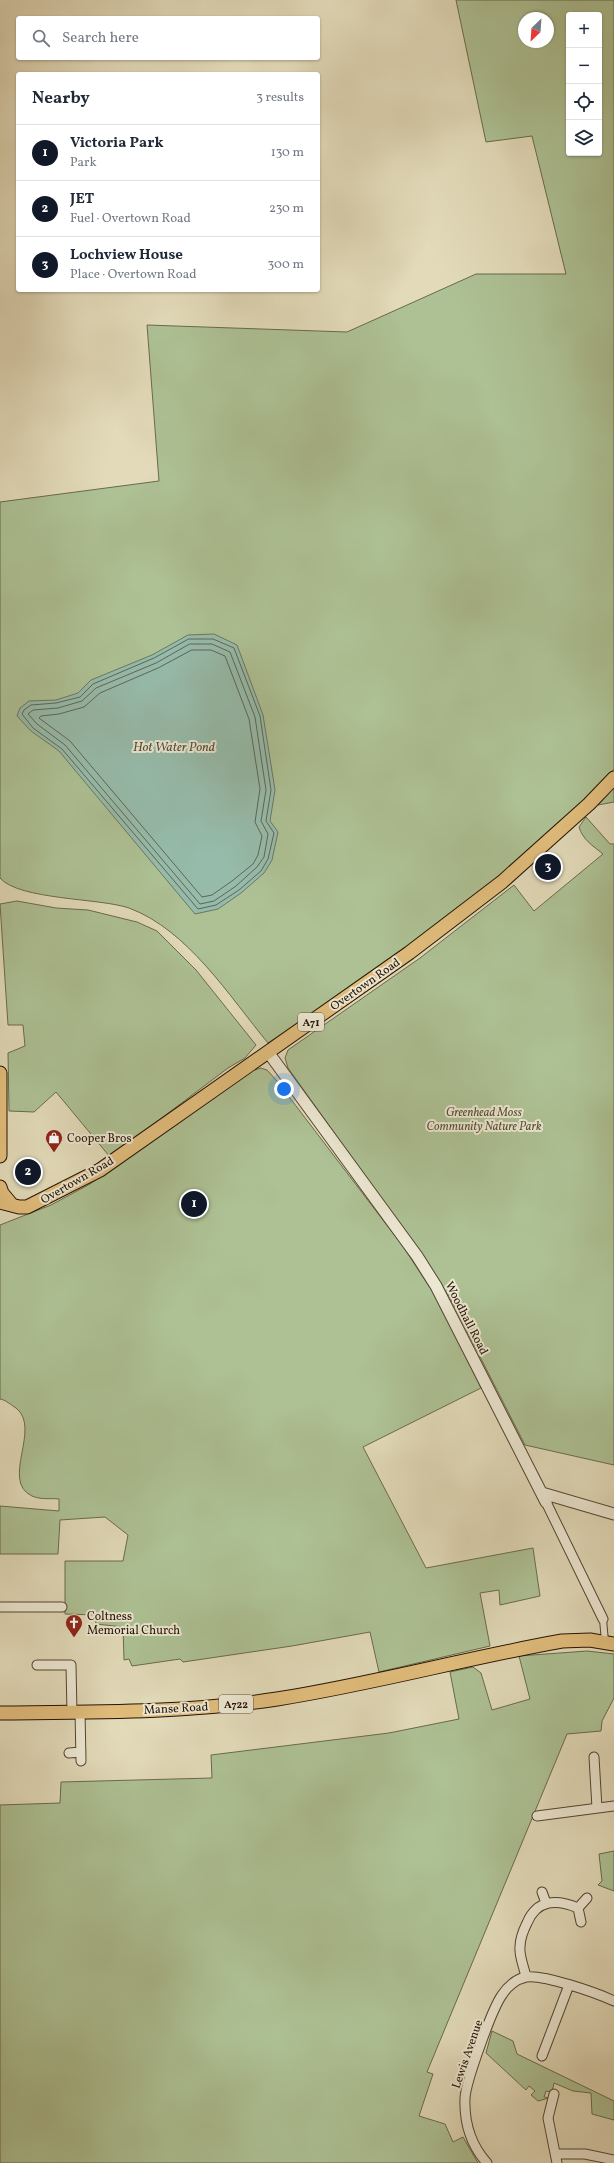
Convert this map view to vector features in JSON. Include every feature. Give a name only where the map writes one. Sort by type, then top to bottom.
[{"type":"main road","name":"Overtown Road","points":[[0,1187],[6,1204],[27,1207],[100,1170],[409,953],[502,882],[590,804],[614,778]]},
{"type":"main road","points":[[0,1073],[0,1156]]},
{"type":"main road","name":"Manse Road","points":[[0,1713],[76,1712],[227,1705],[373,1682],[562,1641],[590,1640],[610,1643]]},
{"type":"street","name":"Woodhall Road","points":[[268,1052],[417,1256],[436,1286],[544,1498],[603,1619]]},
{"type":"street","points":[[544,1498],[614,1514]]},
{"type":"street","points":[[0,1607],[62,1606]]},
{"type":"street","points":[[603,1619],[610,1643]]},
{"type":"street","points":[[37,1665],[71,1665],[81,1757],[69,1753]]},
{"type":"street","points":[[594,1757],[597,1808]]},
{"type":"street","points":[[537,1816],[614,1806]]},
{"type":"street","points":[[542,1892],[546,1903]]},
{"type":"street","points":[[578,1908],[586,1898]]},
{"type":"street","points":[[578,1908],[563,1902],[546,1903],[535,1910],[521,1936],[520,1948],[526,1977],[590,1990],[614,2001]]},
{"type":"street","points":[[578,1908],[582,1922]]},
{"type":"street","name":"Lewis Avenue","points":[[487,2163],[476,2150],[471,2140],[467,2127],[465,2097],[469,2078],[501,1996],[511,1985],[526,1977]]},
{"type":"street","points":[[542,2056],[569,1985]]},
{"type":"street","points":[[554,2094],[548,2118],[556,2159],[585,2154],[614,2160]]},
{"type":"green space","points":[[456,0],[614,0],[614,769],[535,846],[493,882],[405,949],[268,1043],[206,966],[189,948],[150,918],[129,908],[116,905],[61,898],[24,891],[10,885],[0,878],[0,502],[159,481],[147,325],[347,332],[476,274],[566,274],[532,136],[486,142]]},
{"type":"green space","points":[[614,787],[614,802],[598,805]]},
{"type":"green space","name":"Greenhead Moss Community Nature Park","points":[[586,817],[610,844],[614,844],[614,1465],[525,1445],[450,1298],[425,1260],[288,1068],[285,1058],[288,1050],[420,958],[514,885],[534,911],[603,854],[588,842],[581,832],[579,827]]},
{"type":"green space","points":[[17,901],[56,908],[88,910],[137,922],[157,931],[196,970],[256,1045],[245,1058],[228,1068],[110,1157],[56,1092],[34,1112],[9,1111],[8,1053],[25,1046],[23,1025],[8,1025],[0,904]]},
{"type":"green space","points":[[261,1068],[267,1070],[277,1081],[402,1245],[442,1306],[481,1388],[363,1447],[426,1568],[533,1548],[540,1596],[500,1605],[499,1590],[480,1593],[490,1646],[379,1672],[370,1632],[292,1646],[183,1662],[180,1659],[132,1666],[129,1659],[124,1660],[123,1627],[96,1624],[95,1615],[65,1614],[65,1561],[123,1561],[128,1535],[105,1517],[60,1520],[58,1554],[0,1554],[0,1506],[59,1511],[59,1499],[35,1497],[23,1489],[20,1479],[20,1467],[25,1428],[23,1417],[16,1408],[0,1399],[0,1225],[51,1205],[90,1184],[251,1071]]},
{"type":"green space","points":[[587,1651],[614,1654],[614,1698],[602,1721],[601,1731],[567,1734],[427,2072],[433,2074],[419,2116],[445,2124],[453,2142],[463,2137],[478,2163],[0,2163],[0,1805],[60,1803],[61,1782],[212,1778],[211,1755],[389,1733],[459,1719],[450,1672],[473,1667],[481,1673],[492,1710],[530,1699],[519,1656]]},
{"type":"green space","points":[[614,1851],[614,1891],[598,1885],[602,1881],[599,1854]]},
{"type":"green space","points":[[492,2031],[513,2041],[517,2054],[614,2101],[614,2120],[592,2114],[591,2093],[573,2091],[554,2083],[552,2092],[546,2091],[544,2097],[549,2098],[538,2101],[531,2095],[535,2091],[529,2086],[526,2090],[486,2053]]},
{"type":"water","name":"Hot Water Pond","points":[[214,634],[237,645],[263,715],[275,790],[270,821],[278,832],[272,860],[264,873],[241,893],[218,909],[195,914],[59,751],[31,731],[17,716],[20,708],[29,701],[56,700],[78,693],[91,680],[152,655],[188,635]]},
{"type":"place","name":"Lochview House","points":[[548,867]]},
{"type":"place","name":"Cooper Bros","points":[[54,1153]]},
{"type":"place","name":"JET","points":[[28,1172]]},
{"type":"place","name":"Victoria Park","points":[[194,1204]]},
{"type":"place","name":"Coltness Memorial Church","points":[[74,1638]]}]
